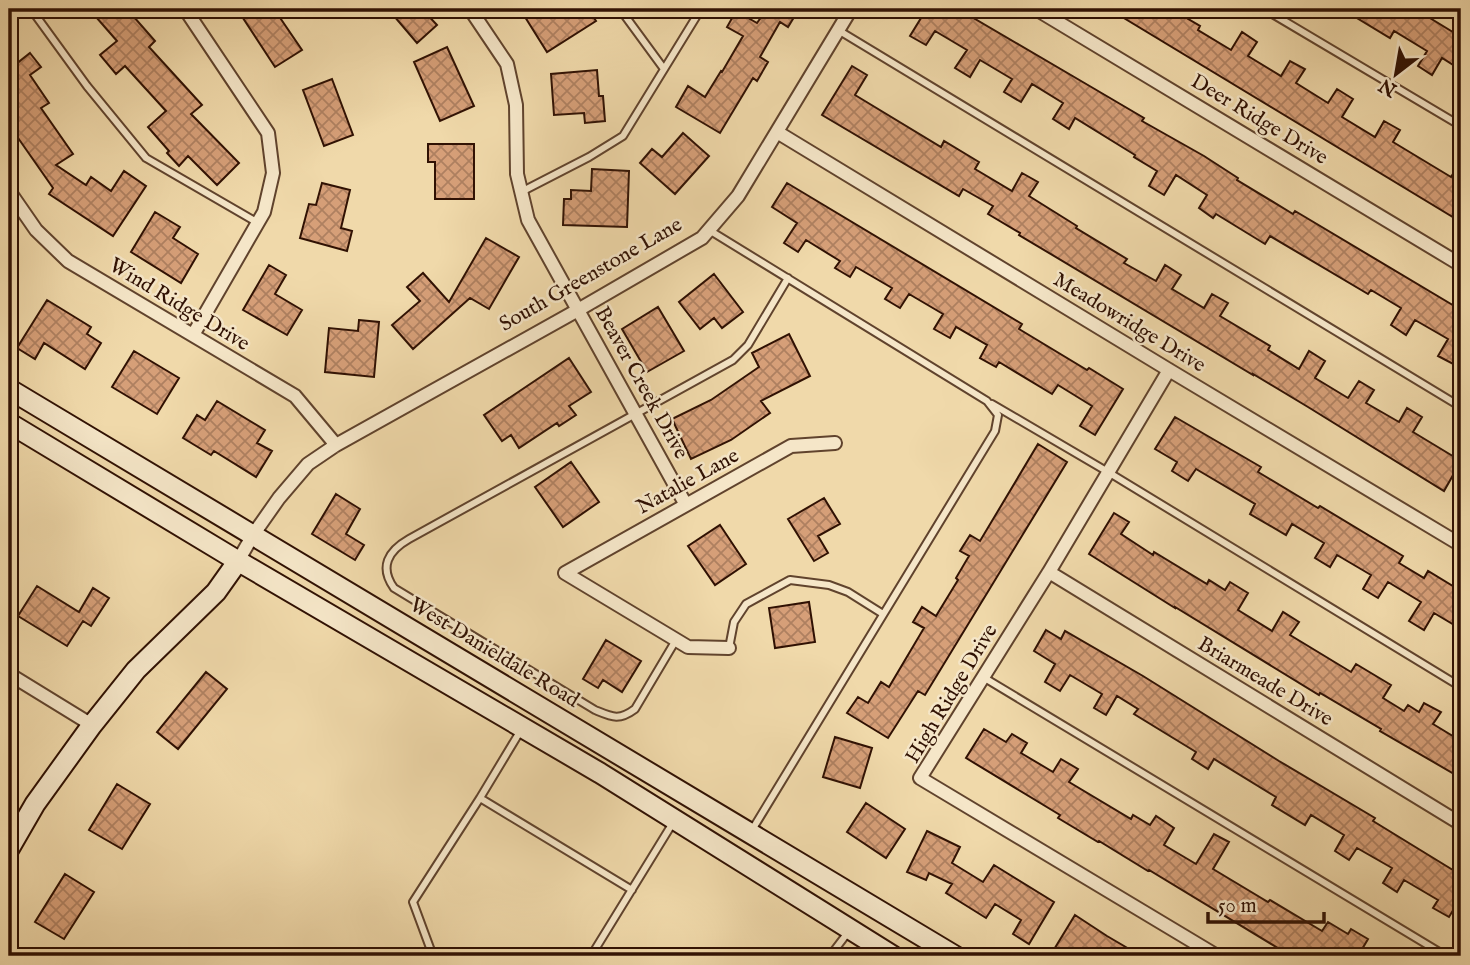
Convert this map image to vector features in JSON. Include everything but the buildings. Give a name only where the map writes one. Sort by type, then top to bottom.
[{"type":"main road","name":"West Danieldale Road","points":[[9,389],[955,956]]},
{"type":"main road","points":[[9,424],[600,773],[884,954]]},
{"type":"main road","points":[[9,849],[36,804],[92,724],[136,670],[216,592],[238,561]]},
{"type":"main road","points":[[523,728],[537,705]]},
{"type":"main road","points":[[692,831],[706,807]]},
{"type":"main road","points":[[850,930],[867,904]]},
{"type":"street","points":[[185,9],[268,133],[273,173],[264,212],[192,335]]},
{"type":"street","name":"Beaver Creek Drive","points":[[470,9],[507,64],[516,105],[517,174],[528,219],[686,505]]},
{"type":"street","name":"South Greenstone Lane","points":[[238,561],[279,498],[308,464],[336,445],[702,238],[738,196],[851,9]]},
{"type":"street","name":"Deer Ridge Drive","points":[[1036,9],[1461,265]]},
{"type":"street","name":"Meadowridge Drive","points":[[777,132],[1461,545]]},
{"type":"street","name":"Wind Ridge Drive","points":[[9,191],[36,230],[68,261],[295,396],[336,445]]},
{"type":"street","name":"High Ridge Drive","points":[[1169,370],[920,778],[1217,956]]},
{"type":"street","name":"Natalie Lane","points":[[676,640],[565,573],[791,446],[835,443]]},
{"type":"street","name":"Briarmeade Drive","points":[[1048,572],[1461,824]]},
{"type":"street","points":[[676,640],[688,647],[729,648]]},
{"type":"street","points":[[9,674],[92,724]]},
{"type":"lane","points":[[31,9],[87,86],[146,159],[258,222]]},
{"type":"lane","points":[[620,9],[664,69]]},
{"type":"lane","points":[[521,192],[623,136],[701,9]]},
{"type":"lane","points":[[1264,9],[1461,126]]},
{"type":"lane","points":[[838,30],[1461,407]]},
{"type":"lane","points":[[709,230],[1461,687]]},
{"type":"lane","points":[[676,640],[635,709],[626,716],[613,717],[595,710],[394,588],[387,579],[386,567],[391,554],[399,545],[733,360],[748,345],[788,278]]},
{"type":"lane","points":[[750,833],[995,431],[998,415],[987,401]]},
{"type":"lane","points":[[729,648],[734,622],[746,604],[790,580],[829,585],[848,592],[883,614]]},
{"type":"lane","points":[[983,677],[1446,956]]},
{"type":"lane","points":[[433,956],[413,902],[523,728]]},
{"type":"lane","points":[[480,798],[632,890]]},
{"type":"lane","points":[[591,956],[675,820]]},
{"type":"lane","points":[[831,956],[850,930]]}]
